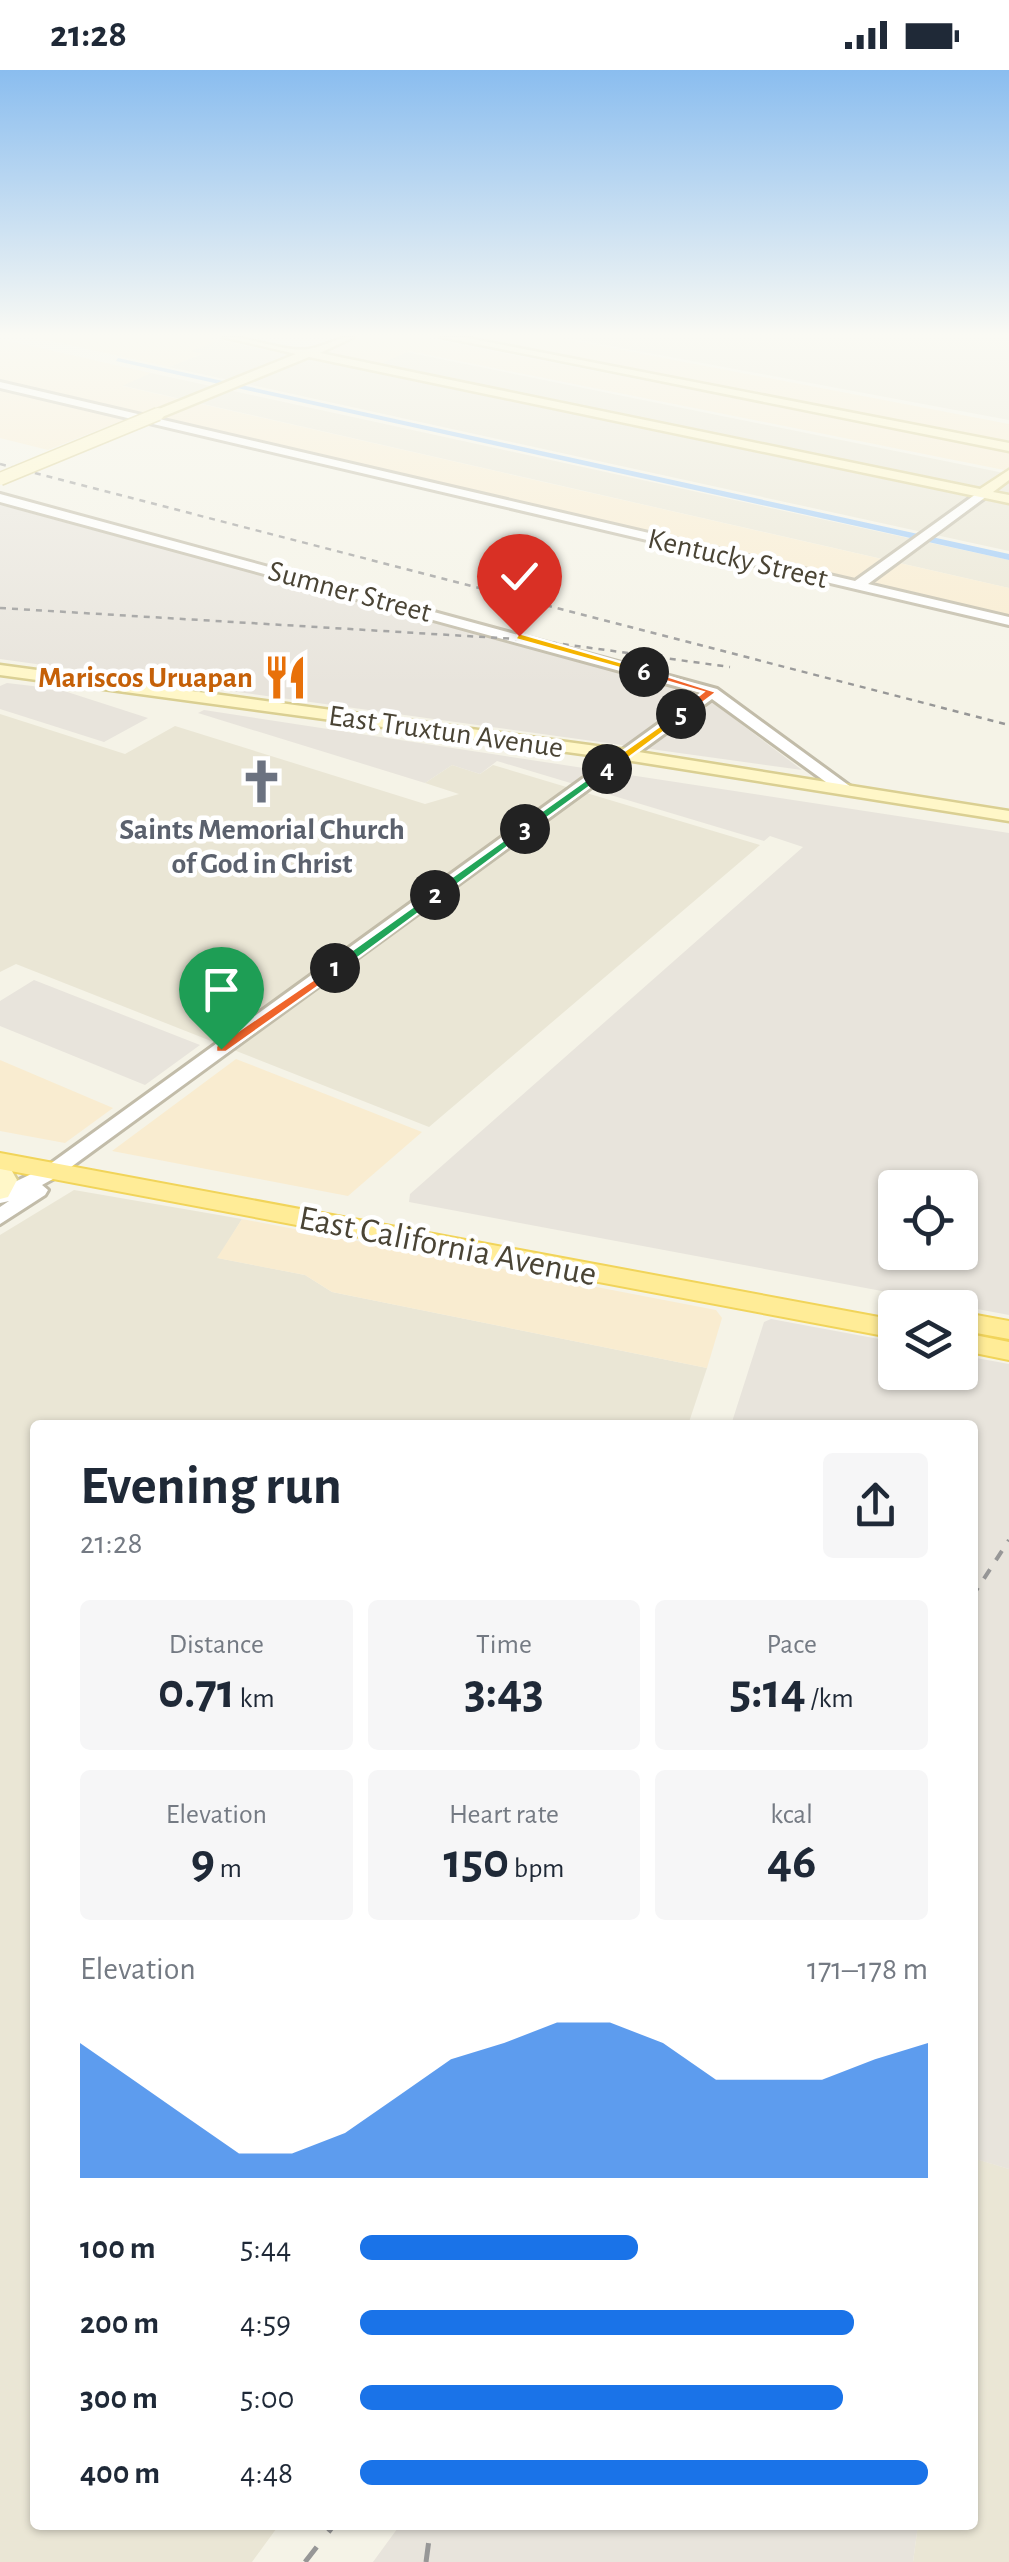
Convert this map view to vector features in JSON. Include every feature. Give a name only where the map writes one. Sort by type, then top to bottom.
[{"type":"main road","points":[[0,477],[57,453]]},
{"type":"main road","points":[[792,453],[1009,499]]},
{"type":"main road","points":[[983,493],[1009,474]]},
{"type":"main road","name":"East Truxtun Avenue","points":[[0,670],[626,755],[1009,816]]},
{"type":"main road","name":"East California Avenue","points":[[0,1144],[63,1164],[878,1326]]},
{"type":"main road","name":"East California Avenue","points":[[0,1161],[63,1164],[878,1306]]},
{"type":"main road","points":[[0,1169],[4,1180],[0,1194]]},
{"type":"main road","points":[[978,1325],[1009,1330]]},
{"type":"main road","points":[[978,1345],[1009,1351]]},
{"type":"street","name":"Kentucky Street","points":[[291,453],[1009,621]]},
{"type":"street","points":[[857,586],[983,493]]},
{"type":"street","name":"Sumner Street","points":[[0,498],[712,692],[847,790]]},
{"type":"street","points":[[0,1194],[63,1164],[712,692]]},
{"type":"street","points":[[0,1217],[43,1186],[63,1164]]},
{"type":"shaded area","points":[[314,453],[417,453],[1009,588],[1009,615]]},
{"type":"shaded area","points":[[419,453],[519,453],[1009,560],[1009,588]]},
{"type":"shaded area","points":[[563,453],[761,453],[1009,505],[1009,551]]},
{"type":"shaded area","points":[[812,453],[907,453],[1009,474],[1009,494]]},
{"type":"shaded area","points":[[920,453],[1009,453],[1009,471]]},
{"type":"shaded area","points":[[0,505],[692,691],[802,770],[0,659]]},
{"type":"shaded area","points":[[7,683],[58,689],[148,718],[104,742],[0,709],[0,686]]},
{"type":"shaded area","points":[[204,710],[1009,833],[1009,1315],[978,1309],[978,1290],[878,1290],[409,1202],[410,1194],[803,847],[770,836],[764,841],[497,761],[480,774],[452,765],[425,783],[198,713]]},
{"type":"shaded area","points":[[0,714],[125,754],[175,726],[425,804],[459,794],[425,783],[452,765],[480,774],[493,765],[760,845],[429,1127],[16,964],[0,972]]},
{"type":"shaded area","points":[[34,980],[200,1045],[145,1085],[0,1026],[0,1001]]},
{"type":"shaded area","points":[[236,1059],[422,1132],[348,1196],[112,1151]]},
{"type":"shaded area","points":[[0,1060],[113,1108],[65,1143],[0,1131]]},
{"type":"shaded area","points":[[74,1190],[242,1219],[218,1258],[305,1275],[332,1292],[707,1368],[690,1420],[30,1420],[30,2530],[275,2530],[252,2562],[0,2562],[0,1235]]},
{"type":"shaded area","points":[[242,1219],[716,1310],[722,1318],[707,1368],[332,1292],[305,1275],[217,1258]]},
{"type":"shaded area","points":[[771,1319],[878,1339],[878,1390],[978,1390],[978,1358],[1009,1364],[1009,2169],[978,2160],[978,1420],[733,1420],[764,1322]]},
{"type":"shaded area","points":[[978,2160],[1009,2169],[1009,2562],[913,2562],[917,2530],[978,2530]]},
{"type":"shaded area","points":[[396,2530],[917,2530],[913,2562],[373,2562]]},
{"type":"waterway","points":[[540,453],[1009,557]]},
{"type":"railway","points":[[0,464],[1009,725]]},
{"type":"railway","points":[[0,608],[533,640],[730,667]]},
{"type":"railway","points":[[978,1588],[1009,1540]]},
{"type":"railway","points":[[305,2562],[330,2530]]},
{"type":"railway","points":[[426,2562],[430,2530]]},
{"type":"place","name":"Mariscos Uruapan","points":[[286,677]]},
{"type":"place","name":"Saints Memorial Church of God in Christ","points":[[262,782]]},
{"type":"route","points":[[221,1049],[712,692],[519,636]]}]
